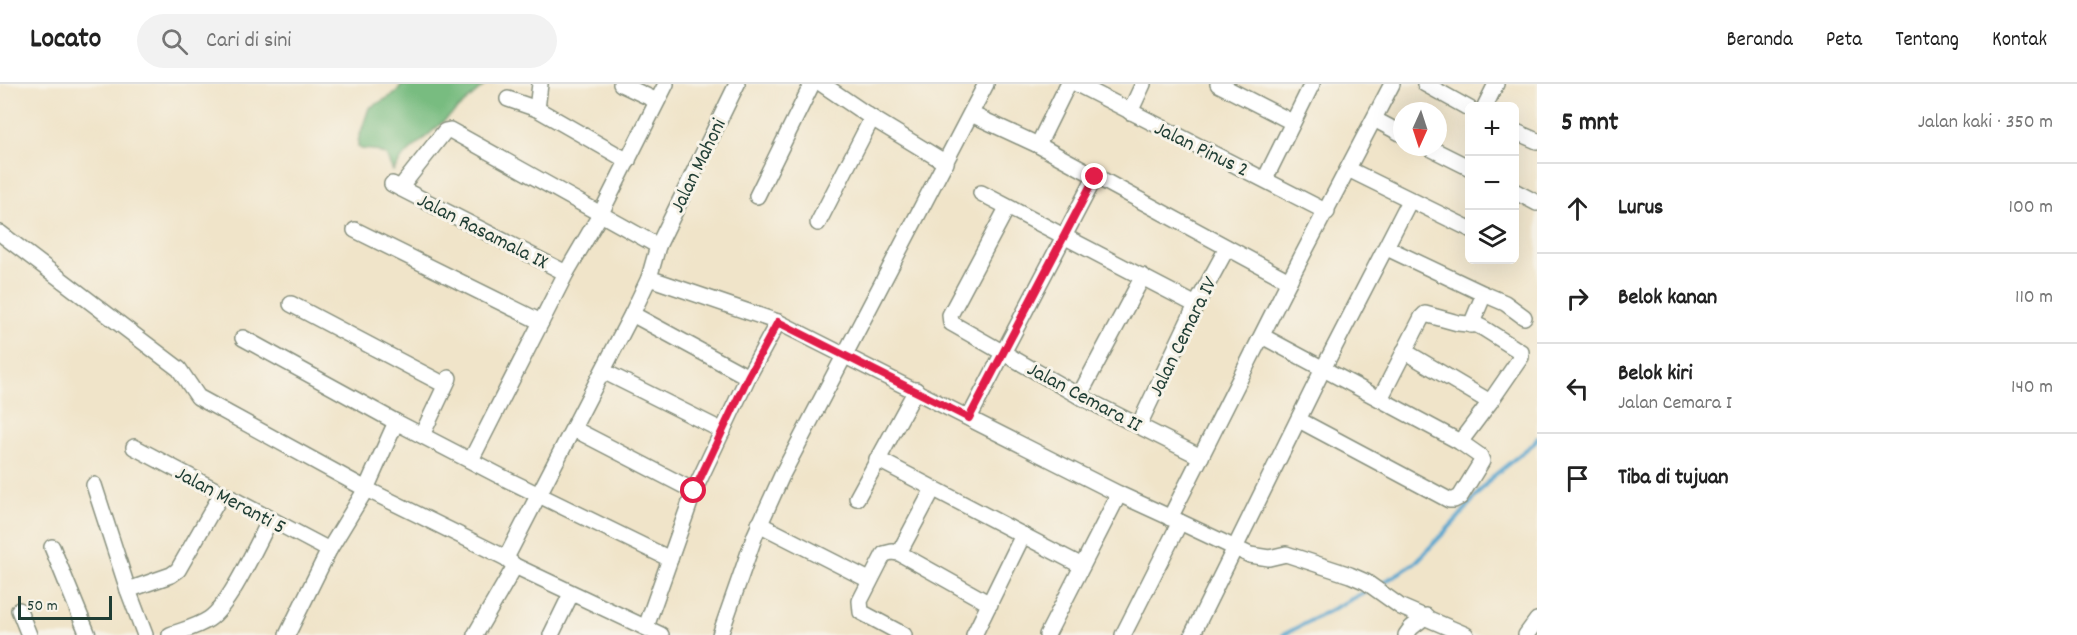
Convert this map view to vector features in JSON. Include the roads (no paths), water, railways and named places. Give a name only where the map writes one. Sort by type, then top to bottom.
[{"type":"street","points":[[537,109],[540,84]]},
{"type":"street","points":[[621,84],[657,101]]},
{"type":"street","points":[[471,460],[666,84]]},
{"type":"street","name":"Jalan Mahoni","points":[[475,635],[510,562],[538,493],[574,429],[632,314],[649,278],[658,246],[737,84]]},
{"type":"street","points":[[757,196],[812,84]]},
{"type":"street","points":[[822,84],[872,118],[946,163]]},
{"type":"street","points":[[722,634],[759,524],[783,472],[986,84]]},
{"type":"street","points":[[1038,145],[1068,84]]},
{"type":"street","name":"Jalan Pinus 2","points":[[1077,84],[1327,212]]},
{"type":"street","points":[[1130,112],[1143,84]]},
{"type":"street","points":[[1218,84],[1237,88],[1293,122]]},
{"type":"street","points":[[1265,179],[1312,84]]},
{"type":"street","points":[[1123,635],[1201,457],[1289,281],[1392,84]]},
{"type":"street","points":[[1425,84],[1465,106]]},
{"type":"street","points":[[1487,102],[1496,84]]},
{"type":"street","points":[[508,99],[537,109],[628,161]]},
{"type":"street","points":[[971,114],[1038,145],[1289,281]]},
{"type":"street","points":[[818,223],[872,118]]},
{"type":"street","points":[[1374,119],[1393,129]]},
{"type":"street","name":"Jalan Rasamala IX","points":[[566,273],[396,186],[422,160],[445,131],[450,130],[600,215]]},
{"type":"street","points":[[1519,133],[1537,141]]},
{"type":"street","points":[[1446,156],[1465,166]]},
{"type":"street","points":[[1348,169],[1465,227]]},
{"type":"street","points":[[969,418],[1095,177]]},
{"type":"street","points":[[981,193],[1196,305]]},
{"type":"street","points":[[1519,193],[1537,203]]},
{"type":"street","points":[[1192,635],[1323,369],[1410,200]]},
{"type":"street","name":"Jalan Cemara II","points":[[1007,208],[950,315],[951,323],[1079,396],[1201,457]]},
{"type":"street","points":[[600,215],[658,246]]},
{"type":"street","points":[[355,230],[541,322]]},
{"type":"street","points":[[0,233],[179,369],[198,397],[366,489],[571,594],[661,635]]},
{"type":"street","name":"Jalan Cemara IV","points":[[1139,425],[1196,305],[1227,248]]},
{"type":"street","points":[[1387,248],[1505,303],[1524,317]]},
{"type":"street","points":[[1079,396],[1143,276]]},
{"type":"street","points":[[649,278],[778,322],[1119,494],[1236,549],[1250,555],[1269,558],[1286,554],[1366,582],[1401,607],[1466,635]]},
{"type":"street","points":[[1470,325],[1484,294]]},
{"type":"street","points":[[291,304],[448,380],[422,435]]},
{"type":"street","points":[[632,314],[748,377]]},
{"type":"street","points":[[1380,399],[1425,314],[1483,328],[1521,352],[1518,362],[1460,442]]},
{"type":"street","points":[[646,627],[694,491],[748,377],[778,322]]},
{"type":"street","points":[[1262,336],[1460,442],[1480,456],[1482,461],[1460,497],[1454,500],[1299,420]]},
{"type":"street","points":[[243,338],[396,422],[670,559]]},
{"type":"street","points":[[1404,351],[1490,402]]},
{"type":"street","points":[[603,371],[723,431]]},
{"type":"street","points":[[858,498],[916,390]]},
{"type":"street","points":[[287,635],[329,550],[366,489],[396,422]]},
{"type":"street","points":[[574,429],[694,491]]},
{"type":"street","name":"Jalan Meranti 5","points":[[134,447],[221,495],[329,550]]},
{"type":"street","points":[[877,459],[1082,566]]},
{"type":"street","points":[[94,485],[145,635]]},
{"type":"street","points":[[899,553],[933,489]]},
{"type":"street","points":[[1047,635],[1119,494]]},
{"type":"street","points":[[128,590],[171,575],[178,570],[221,495]]},
{"type":"street","points":[[170,635],[211,618],[223,605],[270,520]]},
{"type":"street","points":[[759,524],[869,580]]},
{"type":"street","points":[[974,635],[1023,535]]},
{"type":"street","points":[[52,547],[88,635]]},
{"type":"street","points":[[904,635],[861,612],[860,601],[884,554],[899,553],[990,604]]},
{"type":"street","points":[[551,635],[571,594]]},
{"type":"street","points":[[19,610],[29,635]]},
{"type":"street","points":[[1406,635],[1426,616]]},
{"type":"street","points":[[1526,635],[1537,620]]},
{"type":"waterway","points":[[1379,585],[1414,564],[1458,518],[1491,478],[1533,444],[1537,438]]},
{"type":"waterway","points":[[1283,635],[1369,590]]}]
